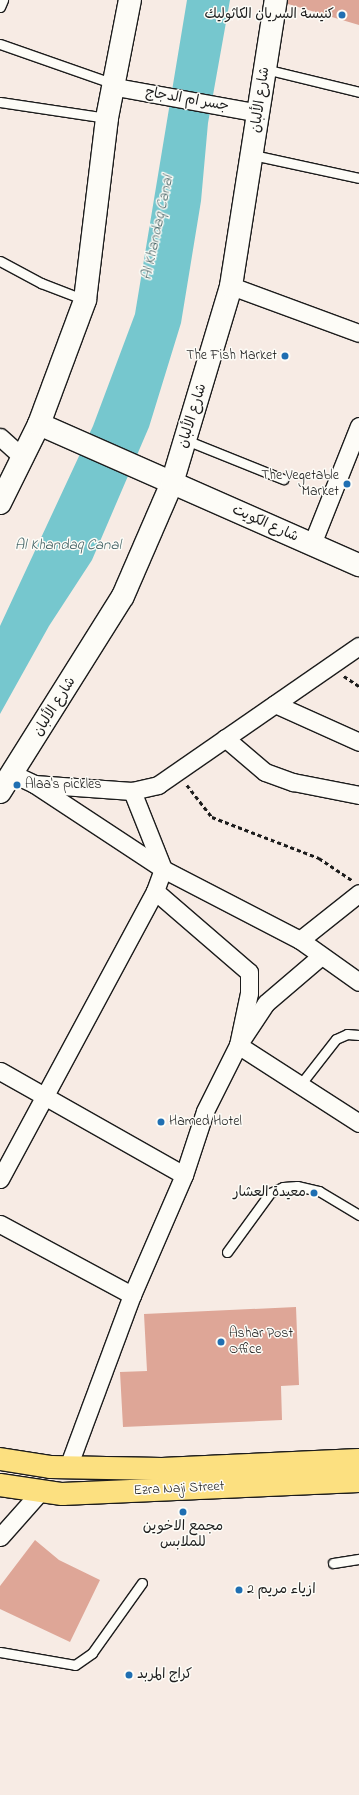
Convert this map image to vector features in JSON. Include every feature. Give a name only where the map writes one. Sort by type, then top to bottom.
[{"type":"main road","points":[[0,503],[22,457],[47,427],[86,300],[107,118],[115,85],[130,0]]},
{"type":"main road","name":"شارع الألبان","points":[[0,792],[13,774],[123,596],[165,480],[186,440],[231,286],[253,155],[276,0]]},
{"type":"main road","name":"شارع الكويت","points":[[47,427],[359,565]]},
{"type":"main road","name":"Ezra Naji Street","points":[[0,1459],[21,1464],[68,1467],[162,1469],[359,1460]]},
{"type":"main road","name":"Ezra Naji Street","points":[[0,1485],[39,1493],[359,1481]]},
{"type":"street","name":"جسر ام الدجاج","points":[[115,85],[259,113]]},
{"type":"street","points":[[231,286],[359,333]]},
{"type":"street","points":[[312,544],[353,466],[359,426]]},
{"type":"street","points":[[0,437],[22,457]]},
{"type":"street","points":[[34,784],[132,791],[158,785],[359,646]]},
{"type":"street","points":[[275,704],[359,742]]},
{"type":"street","points":[[226,738],[265,772],[293,782],[359,795]]},
{"type":"street","points":[[13,774],[34,784],[163,869],[300,940],[359,982]]},
{"type":"street","points":[[0,1179],[155,891],[163,869],[132,791]]},
{"type":"street","points":[[155,891],[249,972],[249,993],[238,1045]]},
{"type":"street","points":[[300,940],[359,893]]},
{"type":"street","points":[[68,1467],[132,1295],[184,1174],[205,1111],[238,1045],[266,1003],[321,956]]},
{"type":"street","points":[[238,1045],[359,1123]]},
{"type":"street","points":[[0,1071],[184,1174]]},
{"type":"street","points":[[0,1224],[132,1295]]},
{"type":"street","points":[[0,1537],[39,1493]]},
{"type":"lane","points":[[0,7],[3,0]]},
{"type":"lane","points":[[0,44],[115,85]]},
{"type":"lane","points":[[265,69],[359,92]]},
{"type":"lane","points":[[0,102],[107,118]]},
{"type":"lane","points":[[253,155],[359,178]]},
{"type":"lane","points":[[0,261],[41,284],[86,300]]},
{"type":"lane","points":[[186,440],[283,479]]},
{"type":"lane","points":[[300,1085],[336,1039],[347,1034],[359,1035]]},
{"type":"lane","points":[[227,1252],[270,1193],[283,1187],[297,1186],[319,1191],[359,1215]]},
{"type":"lane","points":[[333,1563],[359,1559]]},
{"type":"lane","points":[[0,1652],[75,1665],[92,1653],[142,1583]]},
{"type":"path","points":[[176,772],[212,817],[319,858],[359,884]]},
{"type":"water","name":"Al Khandaq Canal","points":[[187,0],[230,0],[208,123],[201,201],[181,323],[149,427],[92,560],[49,626],[0,714],[0,626],[93,426],[135,314]]},
{"type":"building","name":"كنيسة السريان الكاثوليك","points":[[288,0],[359,0],[359,25],[288,4]]},
{"type":"building","name":"Ashar Post Office","points":[[296,1307],[299,1385],[281,1386],[282,1420],[123,1427],[120,1372],[147,1371],[144,1314]]},
{"type":"building","points":[[35,1540],[59,1560],[100,1580],[70,1642],[0,1609],[0,1586]]},
{"type":"place","name":"كنيسة السريان الكاثوليك","points":[[342,15]]},
{"type":"place","name":"The Fish Market","points":[[285,356]]},
{"type":"place","name":"The Vegetable Market","points":[[347,484]]},
{"type":"place","name":"Alaa's pickles","points":[[17,785]]},
{"type":"place","name":"Hamed Hotel","points":[[161,1122]]},
{"type":"place","name":"معيدة العشار","points":[[314,1193]]},
{"type":"place","name":"Ashar Post Office","points":[[221,1342]]},
{"type":"place","name":"مجمع الاخوين للملابس","points":[[183,1512]]},
{"type":"place","name":"ازياء مريم 2","points":[[239,1590]]},
{"type":"place","name":"كراج المربد","points":[[129,1675]]}]
